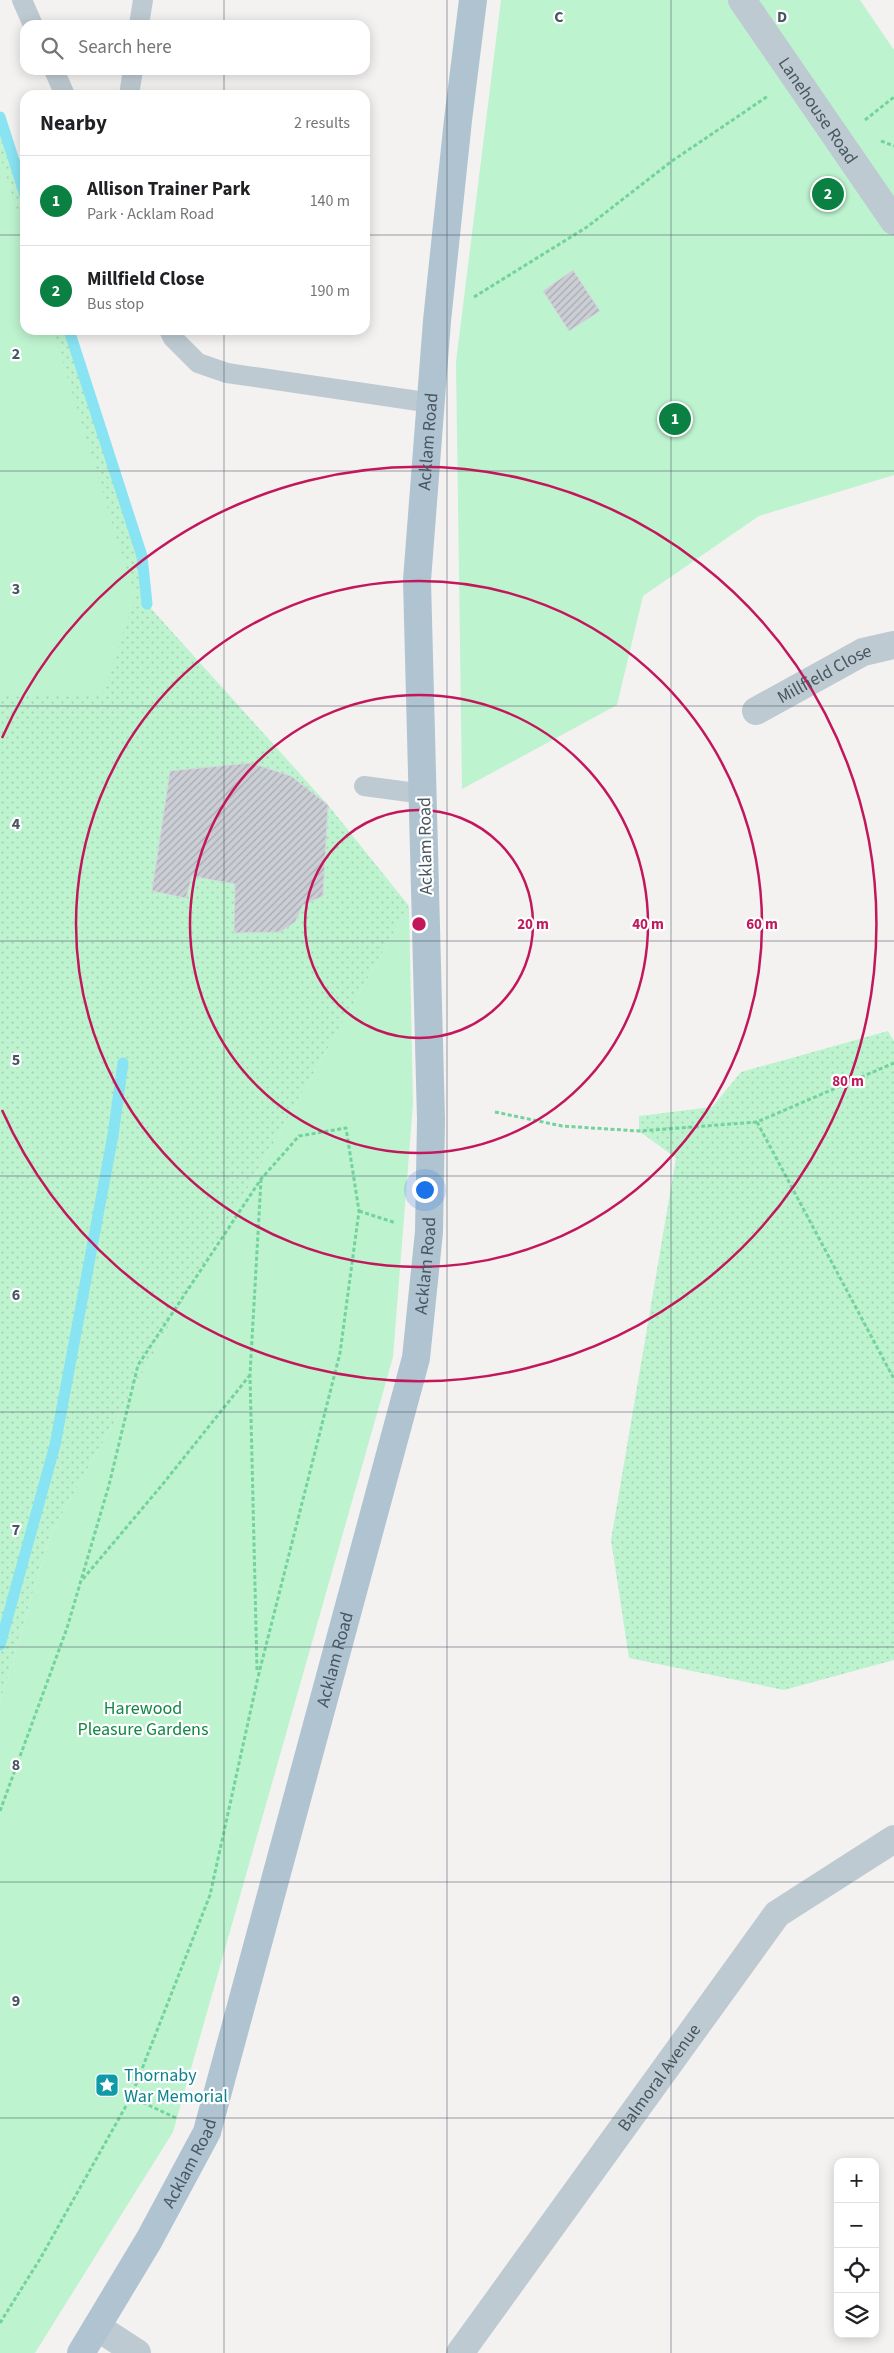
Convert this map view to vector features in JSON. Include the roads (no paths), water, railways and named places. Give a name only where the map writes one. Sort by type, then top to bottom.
[{"type":"main road","name":"Acklam Road","points":[[81,2353],[150,2240],[207,2132],[416,1358],[428,1232],[431,1120],[417,580],[437,321],[458,120],[474,0]]},
{"type":"street","name":"Lanehouse Road","points":[[742,0],[894,220]]},
{"type":"street","name":"Millfield Close","points":[[756,711],[863,652],[894,645]]},
{"type":"street","name":"Balmoral Avenue","points":[[460,2353],[776,1914],[894,1839]]},
{"type":"street","points":[[97,2327],[137,2353]]},
{"type":"lane","points":[[22,0],[31,20]]},
{"type":"lane","points":[[140,20],[142,0]]},
{"type":"lane","points":[[56,75],[63,90]]},
{"type":"lane","points":[[130,90],[132,75]]},
{"type":"lane","points":[[172,335],[198,363],[227,374],[432,403]]},
{"type":"lane","points":[[364,786],[424,794]]},
{"type":"waterway","points":[[0,117],[20,179]]},
{"type":"waterway","points":[[71,335],[142,556],[147,604]]},
{"type":"waterway","points":[[0,1645],[55,1445],[113,1135],[123,1063]]},
{"type":"place","name":"Millfield Close","points":[[828,194]]},
{"type":"place","name":"Allison Trainer Park","points":[[675,419]]},
{"type":"place","name":"Thornaby War Memorial","points":[[107,2085]]},
{"type":"park label","name":"Harewood Pleasure Gardens","points":[[143,1718]]}]
